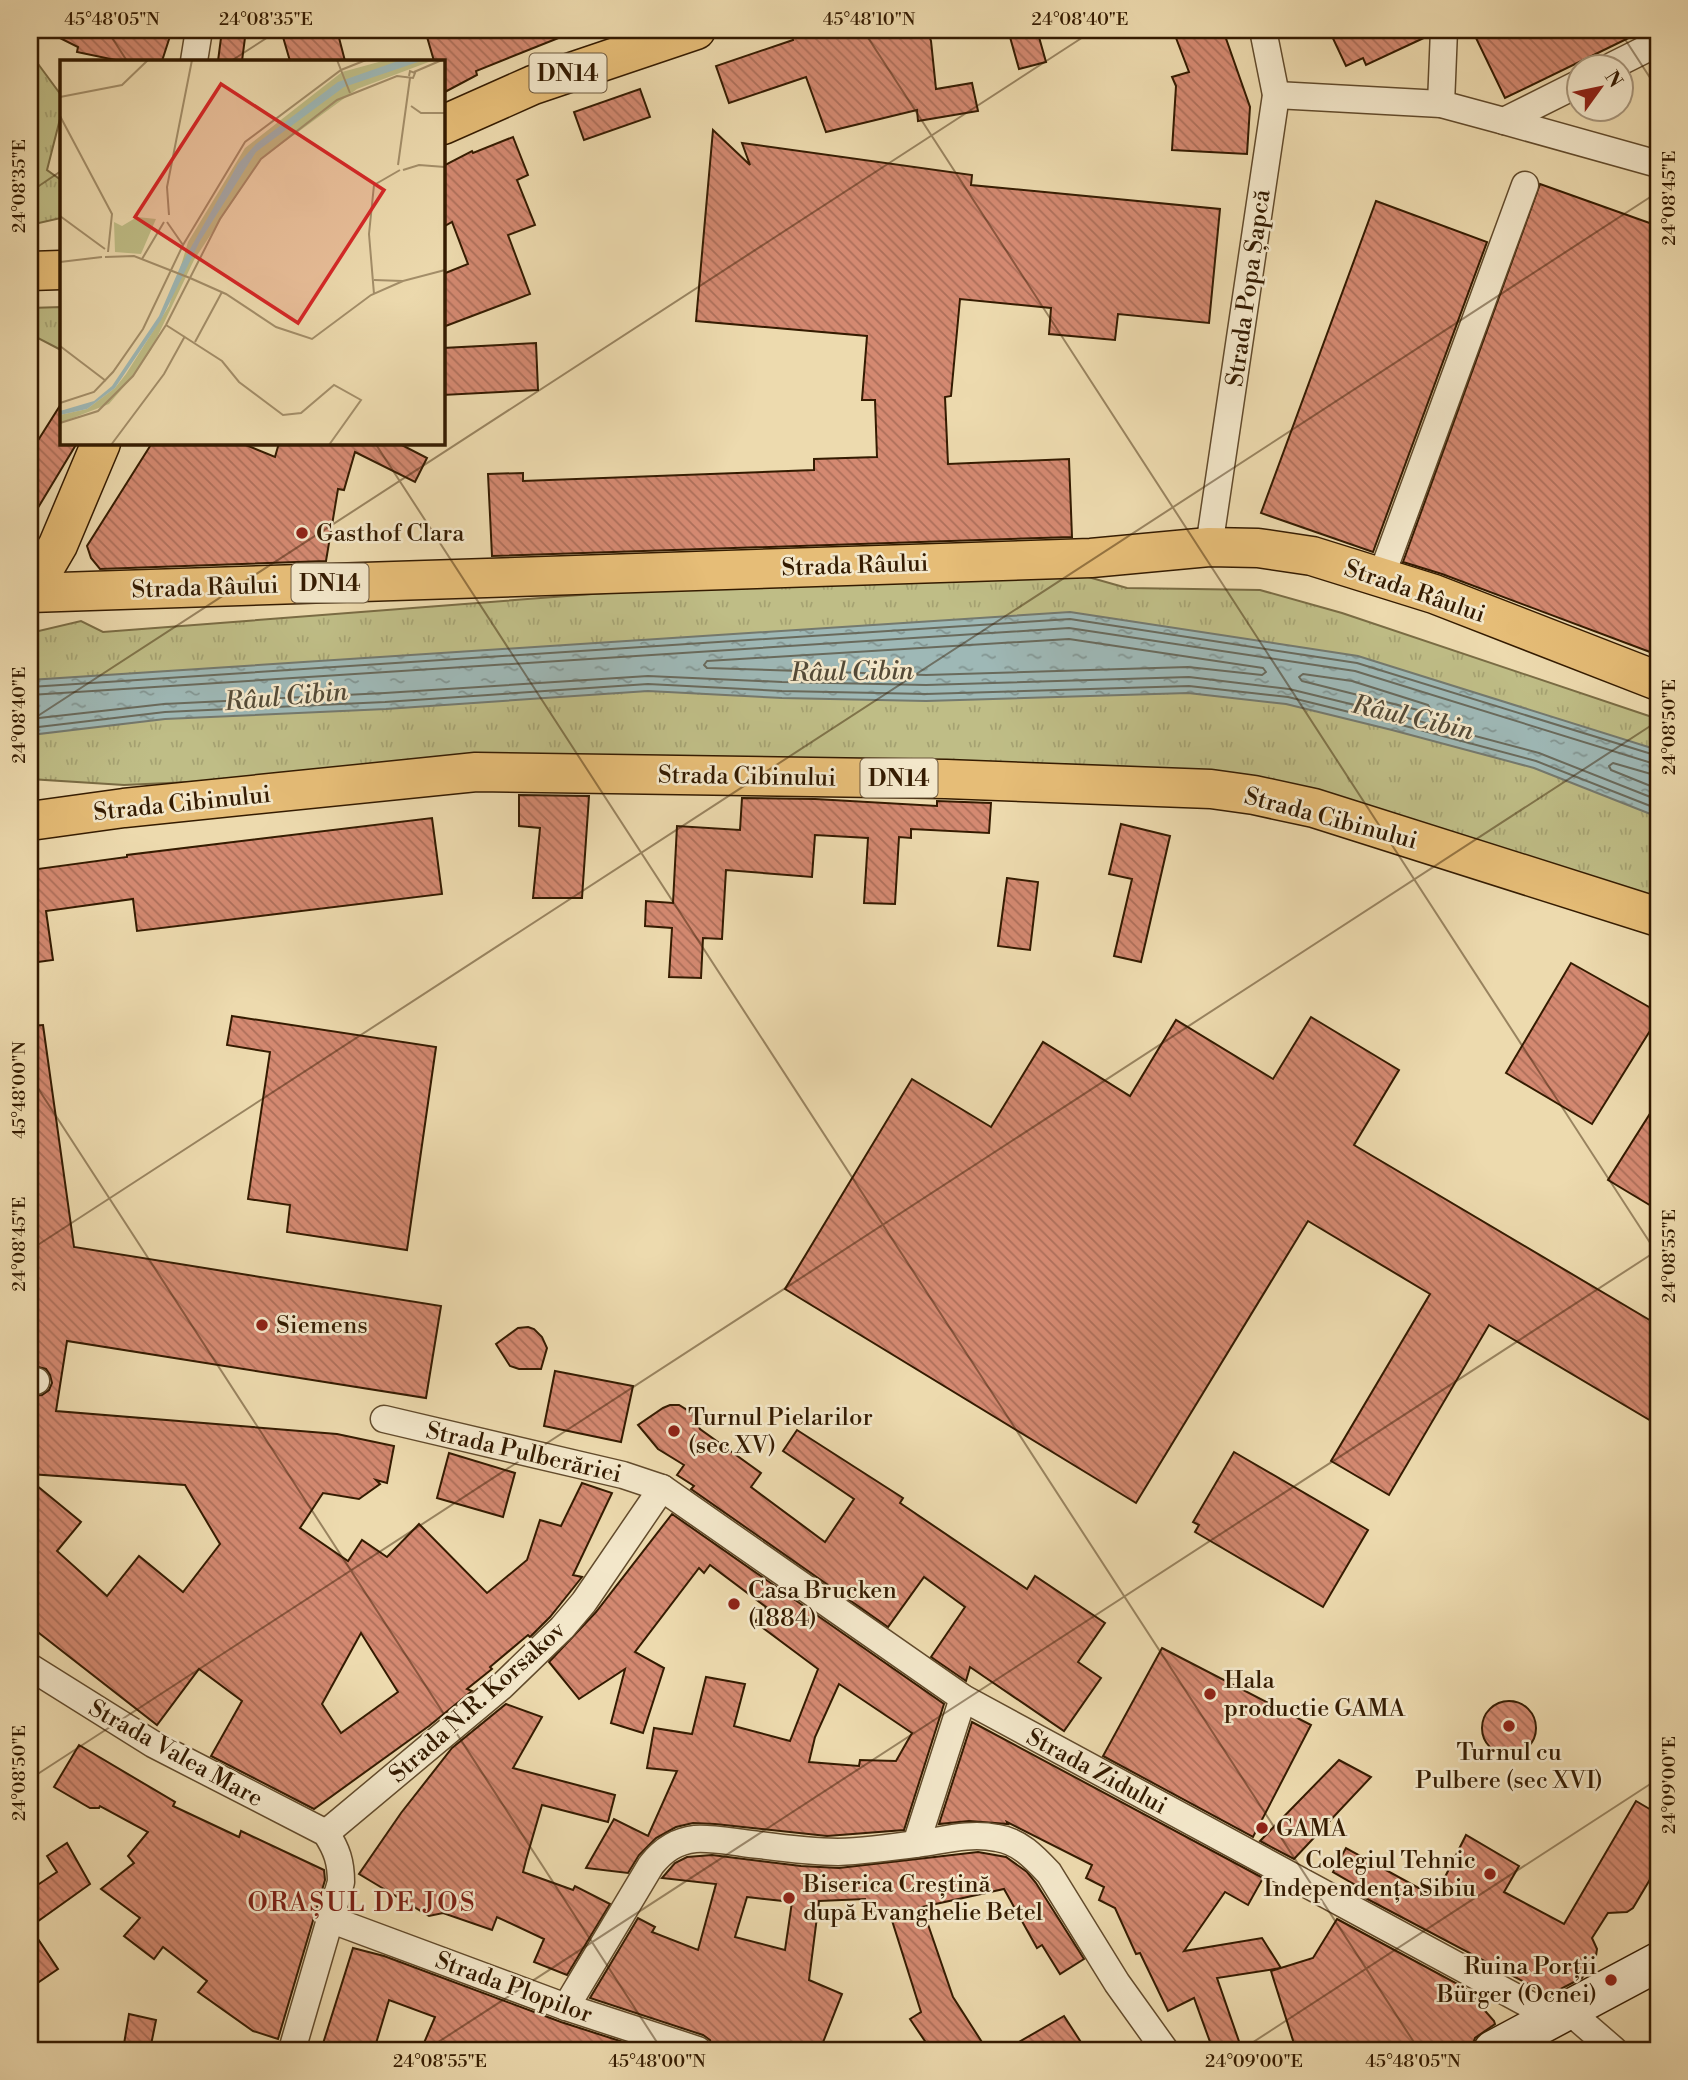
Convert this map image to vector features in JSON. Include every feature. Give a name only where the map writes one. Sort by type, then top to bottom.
[{"type":"main road","name":"DN14","points":[[444,125],[533,85],[696,30]]},
{"type":"main road","points":[[30,271],[60,270]]},
{"type":"main road","name":"DN14","points":[[30,593],[58,545],[101,444]]},
{"type":"main road","name":"Strada Râului","points":[[30,593],[1091,558],[1209,547],[1258,548],[1312,556],[1434,594],[1658,681]]},
{"type":"main road","name":"Strada Cibinului","points":[[30,821],[124,808],[476,772],[932,779],[1212,789],[1314,808],[1658,918]]},
{"type":"street","points":[[194,60],[199,30]]},
{"type":"street","name":"Strada Popa Șapcă","points":[[1209,547],[1276,95],[1263,30]]},
{"type":"street","points":[[1441,104],[1444,30]]},
{"type":"street","points":[[1636,54],[1658,43]]},
{"type":"street","points":[[1504,121],[1566,90]]},
{"type":"street","points":[[1276,95],[1441,104],[1658,164]]},
{"type":"street","points":[[1381,577],[1525,185]]},
{"type":"street","name":"Strada Pulberăriei","points":[[384,1419],[624,1475],[662,1488]]},
{"type":"street","name":"Strada Zidului","points":[[662,1488],[963,1698],[1562,2014],[1614,2050]]},
{"type":"street","name":"Strada N.R. Korsakov","points":[[326,1833],[502,1685],[562,1628],[584,1602],[662,1488]]},
{"type":"street","name":"Strada Valea Mare","points":[[30,1667],[153,1744],[326,1833]]},
{"type":"street","points":[[916,1844],[963,1698]]},
{"type":"street","points":[[292,2050],[341,1882],[341,1869],[335,1847],[326,1833]]},
{"type":"street","points":[[566,2007],[651,1865],[661,1852],[676,1843],[712,1839],[838,1852],[966,1836],[999,1838],[1016,1844],[1034,1857],[1049,1873],[1110,1973],[1165,2050]]},
{"type":"street","name":"Strada Plopilor","points":[[331,1920],[566,2007],[698,2050]]},
{"type":"street","points":[[1493,2050],[1658,1962]]},
{"type":"green space","points":[[30,53],[60,94],[60,119],[47,170],[60,179],[60,218],[30,225]]},
{"type":"green space","points":[[60,307],[60,349],[30,334],[30,308]]},
{"type":"green space","points":[[1067,571],[1127,588],[1260,590],[1342,613],[1658,719],[1658,918],[1254,795],[479,769],[124,785],[30,779],[30,633],[81,621],[103,632],[632,591]]},
{"type":"water","name":"Râul Cibin","points":[[1070,612],[1358,656],[1658,750],[1658,817],[1534,768],[1392,730],[1286,704],[1188,693],[926,701],[782,698],[648,691],[386,709],[165,719],[30,735],[30,680]]},
{"type":"building","points":[[44,30],[172,30],[162,60],[115,60],[77,52],[78,47]]},
{"type":"building","points":[[222,30],[246,30],[242,60],[218,60]]},
{"type":"building","points":[[314,30],[337,30],[345,60],[290,60],[283,37]]},
{"type":"building","points":[[425,30],[576,30],[476,71],[477,75],[444,92],[444,60],[434,60]]},
{"type":"building","points":[[815,30],[927,30],[931,41],[936,89],[972,83],[978,111],[918,121],[917,110],[826,132],[806,77],[729,103],[716,66],[793,40],[792,36]]},
{"type":"building","points":[[1008,30],[1037,30],[1046,62],[1019,69]]},
{"type":"building","points":[[1173,30],[1223,30],[1250,107],[1247,154],[1172,150],[1176,86],[1172,77],[1189,72]]},
{"type":"building","points":[[1329,30],[1428,30],[1428,36],[1366,65],[1363,58],[1346,66]]},
{"type":"building","points":[[1492,30],[1645,30],[1600,52],[1566,52],[1566,68],[1505,98],[1476,38]]},
{"type":"building","points":[[640,89],[650,117],[584,140],[574,112]]},
{"type":"building","points":[[713,130],[750,165],[742,143],[972,175],[971,185],[1220,209],[1209,323],[1118,314],[1115,340],[1049,334],[1051,308],[960,299],[951,396],[945,397],[948,464],[1069,459],[1072,537],[492,556],[488,474],[523,473],[523,481],[814,470],[814,459],[877,457],[875,400],[862,400],[867,336],[696,321]]},
{"type":"building","points":[[513,137],[528,175],[517,180],[535,225],[508,235],[530,294],[444,327],[444,274],[468,264],[452,222],[444,226],[444,165],[472,151],[473,153]]},
{"type":"building","points":[[1540,184],[1658,226],[1658,655],[1403,562]]},
{"type":"building","points":[[1376,201],[1487,242],[1373,552],[1261,513]]},
{"type":"building","points":[[536,343],[538,390],[444,395],[444,348]]},
{"type":"building","points":[[60,406],[60,444],[76,444],[30,521],[30,453]]},
{"type":"building","points":[[151,444],[243,444],[275,457],[279,444],[400,444],[427,458],[415,482],[355,452],[344,490],[338,489],[326,561],[100,569],[91,558],[87,546]]},
{"type":"building","points":[[519,795],[589,796],[582,898],[533,898],[540,828],[519,826]]},
{"type":"building","points":[[742,798],[937,806],[937,801],[991,803],[989,833],[911,829],[911,838],[899,837],[895,904],[864,903],[868,838],[815,835],[812,877],[726,870],[722,939],[703,938],[701,978],[669,977],[672,928],[645,926],[646,901],[673,903],[677,826],[740,830]]},
{"type":"building","points":[[432,818],[442,894],[137,931],[133,899],[46,911],[53,960],[30,963],[30,870],[127,855]]},
{"type":"building","points":[[1121,824],[1170,836],[1141,962],[1114,956],[1132,879],[1109,874]]},
{"type":"building","points":[[1007,878],[1038,882],[1030,950],[998,946]]},
{"type":"building","points":[[1571,963],[1658,1012],[1658,1018],[1592,1124],[1506,1073]]},
{"type":"building","points":[[232,1016],[436,1047],[407,1250],[287,1232],[290,1205],[248,1199],[270,1052],[227,1045]]},
{"type":"building","points":[[1311,1017],[1399,1070],[1354,1145],[1658,1325],[1658,1425],[1489,1325],[1389,1495],[1331,1461],[1430,1294],[1308,1221],[1136,1503],[785,1289],[912,1079],[991,1127],[1043,1042],[1130,1096],[1176,1020],[1273,1079]]},
{"type":"building","points":[[43,1025],[74,1247],[441,1306],[426,1398],[67,1341],[56,1411],[337,1434],[394,1446],[387,1483],[376,1480],[380,1484],[359,1499],[323,1493],[300,1528],[348,1561],[362,1540],[387,1557],[419,1524],[487,1593],[527,1560],[540,1520],[561,1526],[582,1483],[612,1493],[573,1575],[582,1577],[550,1617],[530,1637],[528,1635],[490,1667],[492,1669],[467,1689],[472,1691],[429,1726],[314,1809],[211,1756],[242,1701],[199,1669],[157,1725],[30,1626],[30,1480],[81,1522],[57,1551],[107,1596],[139,1556],[183,1592],[220,1544],[185,1485],[30,1474],[30,1396],[42,1395],[49,1390],[52,1383],[46,1369],[30,1365],[30,1026]],"holes":[[[361,1633],[398,1692],[341,1733],[322,1704]]]},
{"type":"building","points":[[1658,1101],[1658,1210],[1608,1180]]},
{"type":"building","points":[[528,1327],[542,1337],[547,1348],[541,1369],[519,1369],[510,1366],[496,1344],[518,1328]]},
{"type":"building","points":[[555,1371],[633,1386],[621,1442],[544,1426]]},
{"type":"building","points":[[670,1405],[679,1405],[692,1413],[700,1429],[761,1473],[751,1487],[825,1542],[854,1499],[783,1451],[797,1430],[903,1498],[900,1503],[1027,1589],[1035,1576],[1105,1623],[1078,1662],[1101,1678],[1064,1731],[970,1667],[966,1681],[931,1657],[965,1607],[924,1577],[888,1627],[691,1489],[694,1486],[677,1475],[684,1465],[658,1449],[638,1425]]},
{"type":"building","points":[[1234,1452],[1368,1530],[1323,1607],[1195,1532],[1199,1525],[1193,1522]]},
{"type":"building","points":[[449,1453],[515,1473],[503,1517],[437,1498]]},
{"type":"building","points":[[672,1514],[944,1704],[904,1830],[827,1836],[693,1823],[676,1827],[656,1838],[639,1855],[628,1873],[586,1868],[614,1819],[648,1836],[677,1771],[647,1768],[654,1728],[692,1734],[706,1677],[745,1684],[734,1726],[790,1741],[818,1669],[755,1622],[766,1607],[710,1565],[704,1573],[699,1568],[635,1652],[664,1668],[643,1733],[611,1723],[625,1669],[579,1699],[549,1662],[596,1612]],"holes":[[[839,1684],[912,1733],[896,1761],[860,1760],[859,1766],[809,1762],[815,1737]]]},
{"type":"building","points":[[1162,1648],[1311,1725],[1253,1837],[1103,1756]]},
{"type":"building","name":"Turnul cu Pulbere (sec XVI)","points":[[1509,1701],[1528,1709],[1536,1728],[1528,1747],[1509,1755],[1490,1747],[1482,1728],[1490,1709]]},
{"type":"building","points":[[506,1704],[542,1717],[513,1768],[615,1795],[608,1822],[542,1805],[526,1860],[523,1872],[573,1890],[575,1886],[610,1904],[567,1975],[534,1962],[544,1939],[497,1917],[492,1930],[443,1913],[429,1916],[359,1874],[401,1813],[452,1748]]},
{"type":"building","points":[[972,1722],[1263,1878],[1248,1905],[1225,1892],[1184,1951],[1262,1938],[1281,1968],[1217,1978],[1242,2050],[1213,2050],[1194,1998],[1168,2011],[1140,1953],[1136,1954],[1115,1908],[1099,1900],[1104,1887],[1086,1878],[1092,1865],[1007,1822],[1008,1824],[969,1821],[939,1824]]},
{"type":"building","points":[[79,1745],[175,1802],[173,1806],[239,1837],[241,1831],[324,1870],[325,1880],[278,2039],[253,2031],[198,1992],[207,1981],[163,1947],[154,1959],[124,1936],[140,1918],[101,1889],[134,1863],[128,1856],[148,1832],[100,1806],[90,1808],[54,1787]]},
{"type":"building","points":[[1339,1760],[1371,1777],[1294,1859],[1260,1841]]},
{"type":"building","points":[[1636,1801],[1658,1814],[1658,1866],[1633,1908],[1627,1912],[1608,1913],[1592,1938],[1597,1949],[1596,1956],[1582,1978],[1549,1995],[1354,1892],[1357,1886],[1333,1872],[1346,1848],[1435,1897],[1466,1835],[1519,1866],[1504,1892],[1564,1924]]},
{"type":"building","points":[[67,1843],[90,1884],[30,1927],[30,1890],[57,1872],[47,1856]]},
{"type":"building","points":[[978,1852],[1006,1857],[1027,1872],[1036,1883],[1084,1959],[1060,1974],[1042,1945],[1037,1948],[1004,1889],[922,1907],[953,1997],[987,2050],[931,2050],[910,2019],[921,2012],[888,1908],[867,1912],[865,1899],[819,1901],[809,1980],[842,1994],[820,2050],[713,2050],[710,2040],[703,2035],[590,1998],[638,1918],[655,1927],[652,1932],[698,1950],[716,1884],[662,1878],[675,1863],[687,1857],[712,1855],[839,1868]],"holes":[[[747,1897],[792,1902],[785,1950],[735,1937]]]},
{"type":"building","points":[[1337,1919],[1465,1988],[1495,2024],[1475,2038],[1471,2050],[1296,2050],[1271,1971],[1313,1958]]},
{"type":"building","points":[[30,1927],[58,1969],[30,1988]]},
{"type":"building","points":[[353,1948],[384,1956],[561,2022],[648,2050],[421,2050],[435,2017],[389,2000],[374,2050],[321,2050]]},
{"type":"building","points":[[129,2014],[156,2020],[150,2050],[123,2050]]},
{"type":"building","points":[[1064,2016],[1086,2050],[1005,2050]]},
{"type":"place","name":"Gasthof Clara","points":[[302,533]]},
{"type":"place","name":"Siemens","points":[[262,1325]]},
{"type":"place","name":"Turnul Pielarilor (sec XV)","points":[[674,1431]]},
{"type":"place","name":"Casa Brucken (1884)","points":[[734,1604]]},
{"type":"place","name":"Hala productie GAMA","points":[[1210,1694]]},
{"type":"place","name":"Turnul cu Pulbere (sec XVI)","points":[[1509,1726]]},
{"type":"place","name":"GAMA","points":[[1262,1828]]},
{"type":"place","name":"Colegiul Tehnic Independența Sibiu","points":[[1490,1874]]},
{"type":"place","name":"Biserica Creștină după Evanghelie Betel","points":[[789,1898]]},
{"type":"place","name":"Ruina Porții Bürger (Ocnei)","points":[[1611,1980]]},
{"type":"district","name":"ORAȘUL DE JOS","points":[[362,1902]]}]
